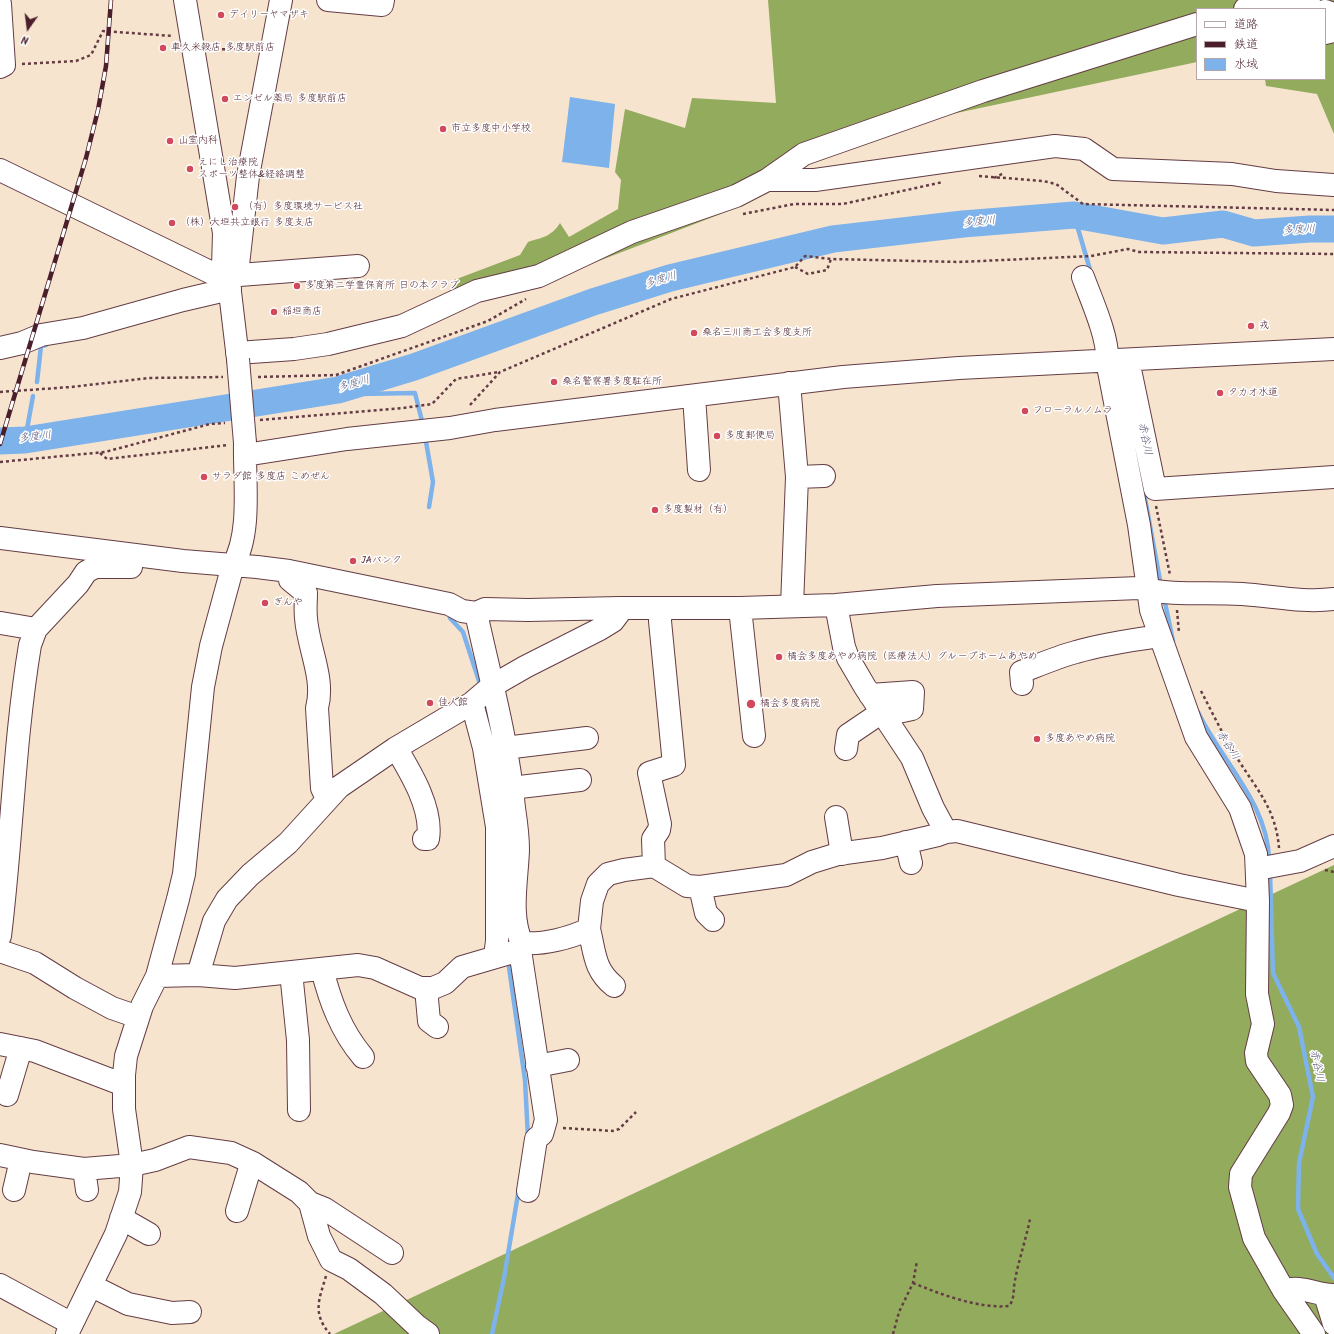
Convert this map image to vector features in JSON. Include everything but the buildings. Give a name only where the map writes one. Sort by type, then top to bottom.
[{"type":"street","points":[[185,0],[224,233],[222,267],[231,279]]},
{"type":"street","points":[[0,1285],[69,1329],[92,1286],[116,1234],[130,1192],[132,1165],[124,1109],[126,1056],[138,1017],[157,976],[184,874],[203,687],[211,646],[233,565],[239,555],[245,516],[245,449],[234,363],[231,279],[248,176],[281,0]]},
{"type":"street","points":[[328,0],[382,5],[384,0]]},
{"type":"street","points":[[0,4],[2,66]]},
{"type":"street","points":[[1253,8],[1270,6],[1299,8]]},
{"type":"street","points":[[234,363],[294,349],[328,344],[402,326],[477,292],[539,276],[632,232],[736,196],[767,180],[804,154],[982,92],[1196,24]]},
{"type":"street","points":[[767,180],[815,180],[1055,146],[1084,149],[1113,169],[1232,174],[1276,181],[1334,185]]},
{"type":"street","points":[[0,170],[209,272],[231,279]]},
{"type":"street","points":[[0,348],[22,343],[41,335],[83,328],[183,300],[231,279],[358,266]]},
{"type":"street","points":[[1081,266],[1101,328],[1117,361],[1155,490],[1334,477]]},
{"type":"street","points":[[245,449],[450,428],[618,404],[694,396],[789,383],[959,368],[1334,349]]},
{"type":"street","points":[[1117,361],[1139,525],[1161,592],[1151,610],[1170,639],[1196,737],[1240,808],[1256,854],[1258,901],[1257,994],[1263,1024],[1256,1053],[1257,1061],[1280,1095],[1282,1105],[1279,1113],[1241,1174],[1240,1187],[1254,1238],[1284,1291],[1314,1334]]},
{"type":"street","points":[[789,383],[797,477],[792,606]]},
{"type":"street","points":[[694,396],[699,470]]},
{"type":"street","points":[[797,477],[824,476]]},
{"type":"street","points":[[0,538],[183,561],[289,571],[449,604],[462,610],[476,613],[485,609],[740,608],[836,605],[937,596],[1077,589],[1138,588],[1161,592],[1241,594],[1296,601],[1334,600]]},
{"type":"street","points":[[0,936],[14,774],[30,645],[36,629],[78,584],[86,572],[95,567],[170,568],[183,561]]},
{"type":"street","points":[[289,571],[290,580],[306,593],[306,619],[320,698],[317,708],[322,788],[327,799]]},
{"type":"street","points":[[836,605],[844,647],[848,658],[912,758],[933,808],[946,832]]},
{"type":"street","points":[[198,975],[214,921],[227,899],[250,875],[288,843],[339,787],[396,748],[472,703],[492,686],[613,621],[619,613],[620,608]]},
{"type":"street","points":[[654,866],[653,839],[659,830],[660,824],[649,773],[674,765],[660,621],[661,608]]},
{"type":"street","points":[[740,608],[754,736]]},
{"type":"street","points":[[476,613],[492,686],[511,788],[518,848],[515,898],[517,934],[521,947],[546,1120],[542,1134],[536,1139],[528,1191]]},
{"type":"street","points":[[0,623],[36,629]]},
{"type":"street","points":[[1022,684],[1021,672],[1076,651],[1104,645],[1170,639]]},
{"type":"street","points":[[472,703],[484,748],[497,827],[497,941],[495,956]]},
{"type":"street","points":[[846,749],[848,735],[879,707]]},
{"type":"street","points":[[504,748],[587,738]]},
{"type":"street","points":[[396,748],[416,782],[428,819],[430,827],[428,839],[424,839]]},
{"type":"street","points":[[511,788],[580,780]]},
{"type":"street","points":[[836,817],[842,854]]},
{"type":"street","points":[[614,986],[603,978],[597,966],[589,929],[592,901],[598,884],[608,874],[654,866],[687,886],[700,887],[786,875],[812,862],[842,854],[908,853],[938,835],[946,832],[957,831],[1179,885],[1258,901]]},
{"type":"street","points":[[1257,869],[1300,861],[1334,846]]},
{"type":"street","points":[[700,887],[706,913],[713,920]]},
{"type":"street","points":[[157,976],[198,975],[235,978],[358,965],[375,968],[420,988],[433,988],[445,983],[462,967],[521,947],[578,934],[589,929]]},
{"type":"street","points":[[0,951],[35,963],[99,1001],[138,1017]]},
{"type":"street","points":[[322,969],[330,1001],[349,1041],[363,1057]]},
{"type":"street","points":[[291,972],[298,1040],[299,1110]]},
{"type":"street","points":[[426,988],[429,1021],[437,1028]]},
{"type":"street","points":[[7,1095],[10,1046],[35,1051],[124,1086]]},
{"type":"street","points":[[537,1066],[568,1060]]},
{"type":"street","points":[[0,1155],[21,1160],[84,1169],[132,1165],[155,1160],[189,1147],[231,1153],[253,1163],[299,1192],[310,1203],[325,1209],[392,1253]]},
{"type":"street","points":[[14,1190],[21,1160]]},
{"type":"street","points":[[237,1211],[250,1168],[253,1163]]},
{"type":"street","points":[[84,1169],[87,1190]]},
{"type":"street","points":[[310,1203],[319,1236],[331,1260],[349,1269],[383,1294],[417,1326],[428,1334]]},
{"type":"street","points":[[121,1218],[149,1234]]},
{"type":"street","points":[[92,1286],[128,1304],[172,1313],[190,1312]]},
{"type":"street","points":[[1284,1291],[1308,1290],[1329,1295],[1334,1324]]},
{"type":"path","points":[[2,66],[76,61],[91,55],[102,32],[191,38]]},
{"type":"path","points":[[209,49],[271,51]]},
{"type":"path","points":[[978,176],[1043,181],[1056,184],[1083,204],[1334,210]]},
{"type":"path","points":[[741,214],[794,204],[843,204],[892,192],[949,181]]},
{"type":"path","points":[[256,420],[403,408],[432,404],[456,379],[500,372],[671,299],[795,266],[805,256],[831,259],[1081,266],[1091,256],[1128,249],[1139,252],[1334,254]]},
{"type":"path","points":[[795,266],[808,274],[820,272],[827,270],[831,259]]},
{"type":"path","points":[[252,377],[336,374],[488,321],[528,298]]},
{"type":"path","points":[[0,392],[71,387],[149,378],[234,363]]},
{"type":"path","points":[[470,406],[500,372]]},
{"type":"path","points":[[0,462],[100,453],[210,424],[233,422]]},
{"type":"path","points":[[100,453],[107,459],[245,449]]},
{"type":"path","points":[[1155,490],[1154,494],[1161,592],[1170,639]]},
{"type":"path","points":[[1199,689],[1239,761],[1260,791],[1269,809],[1278,837],[1280,865]]},
{"type":"path","points":[[545,1124],[552,1127],[614,1131],[624,1125],[636,1112]]},
{"type":"path","points":[[913,1283],[964,1300],[1001,1307],[1009,1306],[1013,1297],[1015,1280],[1026,1242],[1030,1219]]},
{"type":"path","points":[[330,1334],[322,1323],[317,1311],[331,1260]]},
{"type":"path","points":[[893,1334],[899,1312],[913,1283],[917,1261]]},
{"type":"green space","points":[[768,0],[1334,0],[1334,20],[1326,10],[1326,8],[1196,8],[1196,62],[801,146],[746,180],[744,205],[539,284],[453,295],[454,280],[520,255],[528,242],[550,234],[560,223],[569,237],[618,209],[621,180],[615,172],[625,109],[685,128],[692,98],[776,103]]},
{"type":"green space","points":[[1334,40],[1334,134],[1317,94],[1266,86],[1265,80],[1326,80],[1326,42]]},
{"type":"green space","points":[[1334,865],[1334,1334],[334,1334]]},
{"type":"water","points":[[570,97],[615,104],[609,168],[562,162]]},
{"type":"waterway","name":"赤谷川","points":[[1074,215],[1091,273]]},
{"type":"waterway","name":"多度川","points":[[0,441],[25,440],[338,390],[414,367],[593,302],[670,278],[833,239],[963,224],[1074,215],[1163,231],[1223,224],[1254,233],[1334,229]]},
{"type":"waterway","points":[[37,382],[41,346],[46,345]]},
{"type":"waterway","points":[[344,389],[357,394],[415,393],[423,425]]},
{"type":"waterway","points":[[25,440],[33,396]]},
{"type":"waterway","points":[[425,436],[433,482],[429,507]]},
{"type":"waterway","name":"赤谷川","points":[[1142,482],[1161,586]]},
{"type":"waterway","name":"赤谷川","points":[[1164,598],[1173,641]]},
{"type":"waterway","points":[[450,618],[463,632],[481,687]]},
{"type":"waterway","name":"赤谷川","points":[[1198,712],[1252,801],[1261,820],[1267,839],[1269,860]]},
{"type":"waterway","name":"赤谷川","points":[[1270,872],[1273,973],[1299,1027],[1313,1097],[1299,1163],[1298,1209],[1317,1254],[1334,1278]]},
{"type":"waterway","points":[[508,960],[525,1080],[528,1138]]},
{"type":"waterway","points":[[492,1334],[504,1278],[519,1188]]},
{"type":"railway","points":[[0,444],[86,158],[98,110],[106,66],[111,0]]},
{"type":"place","name":"デイリーヤマザキ","points":[[221,15]]},
{"type":"place","name":"車久米穀店 多度駅前店","points":[[163,48]]},
{"type":"place","name":"エンゼル薬局 多度駅前店","points":[[225,99]]},
{"type":"place","name":"市立多度中小学校","points":[[443,129]]},
{"type":"place","name":"山室内科","points":[[170,141]]},
{"type":"place","name":"えにし治療院 スポーツ整体&経絡調整","points":[[190,169]]},
{"type":"place","name":"（有）多度環境サービス社","points":[[235,207]]},
{"type":"place","name":"（株）大垣共立銀行 多度支店","points":[[172,223]]},
{"type":"place","name":"多度第二学童保育所 日の本クラブ","points":[[297,286]]},
{"type":"place","name":"稲垣商店","points":[[274,312]]},
{"type":"place","name":"戎","points":[[1251,326]]},
{"type":"place","name":"桑名三川商工会多度支所","points":[[694,333]]},
{"type":"place","name":"桑名警察署多度駐在所","points":[[554,382]]},
{"type":"place","name":"タカオ水道","points":[[1220,393]]},
{"type":"place","name":"フローラルノムラ","points":[[1025,411]]},
{"type":"place","name":"多度郵便局","points":[[717,436]]},
{"type":"place","name":"サラダ館 多度店 こめぜん","points":[[204,477]]},
{"type":"place","name":"多度製材（有）","points":[[655,510]]},
{"type":"place","name":"JAバンク","points":[[353,561]]},
{"type":"place","name":"ぎんや","points":[[265,603]]},
{"type":"place","name":"橘会多度あやめ病院（医療法人）グループホームあやめ","points":[[779,657]]},
{"type":"place","name":"佳人館","points":[[430,703]]},
{"type":"place","name":"橘会多度病院","points":[[751,704]]},
{"type":"place","name":"多度あやめ病院","points":[[1037,739]]}]
